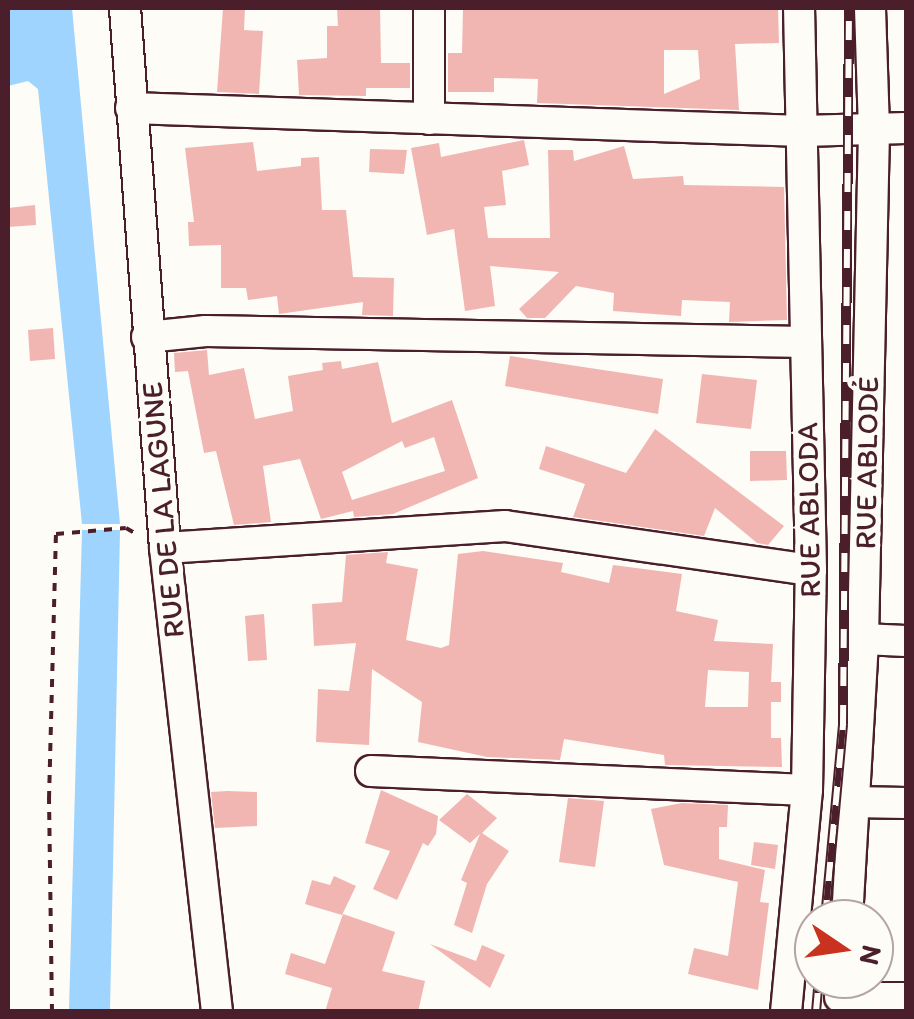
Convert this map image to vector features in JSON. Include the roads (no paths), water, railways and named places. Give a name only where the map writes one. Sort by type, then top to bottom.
[{"type":"street","name":"RUE DE LA LAGUNE","points":[[125,8],[165,548],[217,1012]]},
{"type":"street","points":[[428,119],[429,8]]},
{"type":"street","name":"RUE ABLODA","points":[[786,1012],[807,790],[811,570],[799,8]]},
{"type":"street","name":"RUE ABLODÉ","points":[[849,899],[858,802],[863,639],[874,129],[870,8]]},
{"type":"street","points":[[131,108],[804,131],[906,128]]},
{"type":"street","points":[[147,337],[206,332],[806,342]]},
{"type":"street","points":[[165,548],[505,526],[811,570]]},
{"type":"street","points":[[863,639],[906,641]]},
{"type":"street","points":[[371,771],[807,790]]},
{"type":"street","points":[[858,802],[906,804]]},
{"type":"water","points":[[8,8],[72,8],[120,524],[82,524],[38,89],[28,81],[8,86]]},
{"type":"water","points":[[82,530],[120,530],[110,1011],[69,1011]]},
{"type":"railway","points":[[827,899],[843,724],[849,8]]},
{"type":"railway","points":[[816,1012],[817,999]]}]
